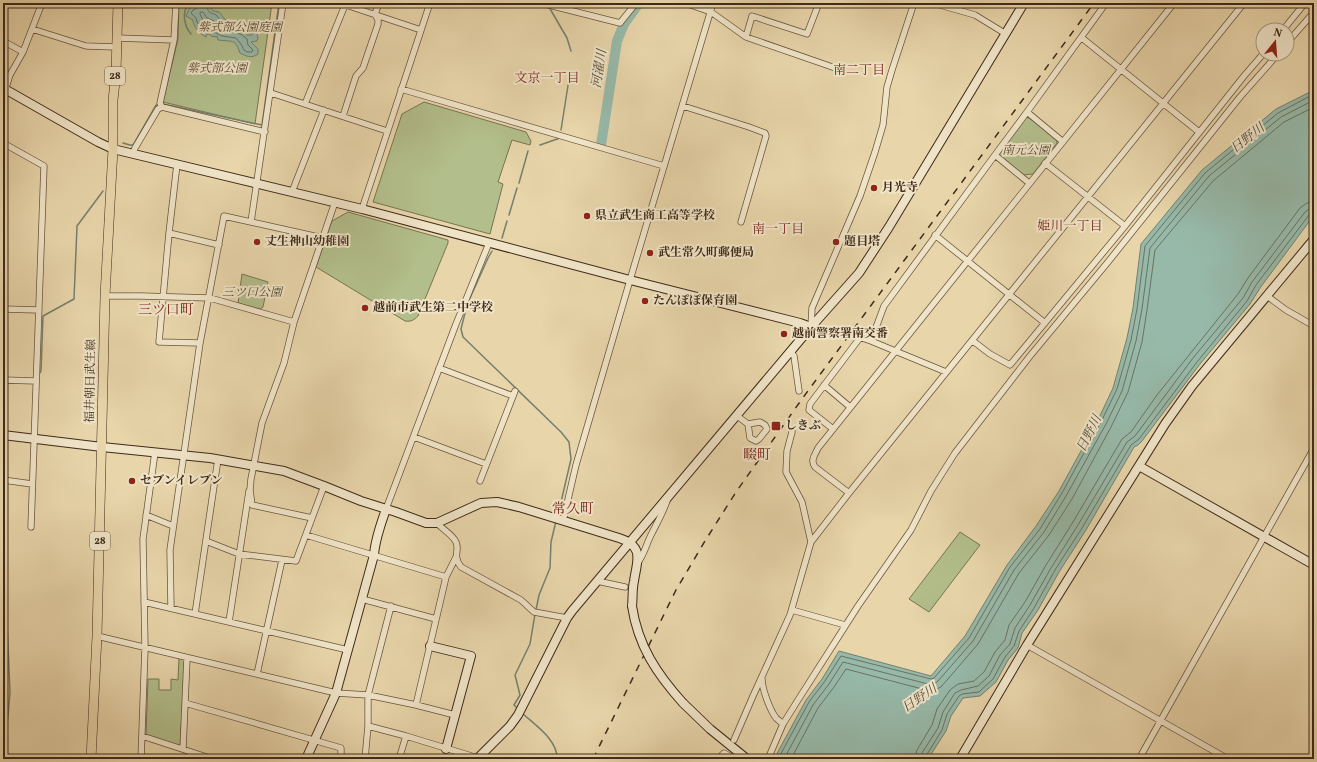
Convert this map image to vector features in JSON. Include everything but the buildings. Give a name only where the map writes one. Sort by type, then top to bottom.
[{"type":"main road","name":"福井朝日武生線","points":[[91,759],[97,636],[105,296],[113,149],[113,100],[116,73],[118,3]]},
{"type":"street","points":[[42,3],[23,52],[10,75],[4,92],[113,149],[335,202],[811,327]]},
{"type":"street","points":[[162,107],[160,103],[174,40],[176,3]]},
{"type":"street","points":[[252,222],[283,3]]},
{"type":"street","points":[[343,116],[356,76],[363,68],[378,24],[376,14],[379,3]]},
{"type":"street","points":[[362,209],[430,3]]},
{"type":"street","points":[[541,3],[620,23],[636,3]]},
{"type":"street","points":[[569,10],[572,3]]},
{"type":"street","points":[[685,3],[711,12],[746,37],[841,70]]},
{"type":"street","points":[[559,520],[714,3]]},
{"type":"street","points":[[746,37],[752,16],[807,34],[819,3]]},
{"type":"street","points":[[811,327],[812,308],[860,196],[880,139],[885,112],[887,87],[914,3]]},
{"type":"street","points":[[934,3],[975,15],[1006,34]]},
{"type":"street","points":[[368,726],[406,736],[477,759],[510,726],[520,711],[567,618],[811,327],[859,273],[890,227],[1024,3]]},
{"type":"street","points":[[871,341],[884,306],[1082,38],[1106,3]]},
{"type":"street","points":[[849,494],[815,467],[812,459],[818,448],[1062,141],[1174,3]]},
{"type":"street","points":[[1290,22],[1305,3]]},
{"type":"street","points":[[305,104],[343,4],[421,30]]},
{"type":"street","points":[[734,740],[786,626],[811,542],[946,372],[1010,295],[1164,103],[1241,4]]},
{"type":"street","points":[[1295,34],[1314,12]]},
{"type":"street","points":[[32,29],[86,46],[116,42],[174,40]]},
{"type":"street","points":[[1082,38],[1199,132]]},
{"type":"street","points":[[3,41],[23,52]]},
{"type":"street","points":[[972,341],[990,354],[1010,365],[1125,226],[1256,62]]},
{"type":"street","points":[[768,759],[783,724],[845,625],[912,530],[938,479],[976,424],[1240,97],[1271,62]]},
{"type":"street","points":[[401,89],[664,166]]},
{"type":"street","points":[[271,93],[387,131]]},
{"type":"street","points":[[683,106],[765,133],[766,136],[741,222]]},
{"type":"street","points":[[133,154],[158,108],[162,107],[265,132]]},
{"type":"street","points":[[292,192],[324,110]]},
{"type":"street","points":[[1027,112],[1062,141]]},
{"type":"street","points":[[3,143],[44,166],[31,527]]},
{"type":"street","points":[[995,155],[1029,183]]},
{"type":"street","points":[[1045,163],[1125,226]]},
{"type":"street","points":[[177,164],[159,342],[200,343]]},
{"type":"street","points":[[229,622],[250,484],[262,423],[284,363],[294,322],[335,202]]},
{"type":"street","points":[[171,608],[170,550],[173,526],[200,343],[210,298],[224,216],[323,238]]},
{"type":"street","points":[[169,233],[218,245]]},
{"type":"street","points":[[936,235],[1045,323]]},
{"type":"street","points":[[960,759],[1027,645],[1165,424],[1192,386],[1314,239]]},
{"type":"street","points":[[306,759],[336,693],[374,554],[374,548],[380,525],[456,324],[489,243]]},
{"type":"street","points":[[105,296],[210,298],[294,322]]},
{"type":"street","points":[[1267,296],[1286,310],[1314,326]]},
{"type":"street","points":[[3,309],[39,310]]},
{"type":"street","points":[[834,429],[809,410],[810,404],[859,339],[862,338],[871,341],[946,372]]},
{"type":"street","points":[[791,352],[794,356],[799,391]]},
{"type":"street","points":[[439,368],[514,393],[480,481]]},
{"type":"street","points":[[3,380],[36,381]]},
{"type":"street","points":[[824,385],[850,407]]},
{"type":"street","points":[[737,416],[748,424]]},
{"type":"street","points":[[792,432],[787,451],[786,472],[802,502],[811,542]]},
{"type":"street","points":[[3,435],[218,459],[290,473],[361,501],[426,523],[437,523],[481,503],[497,502],[519,507],[622,539],[630,543],[637,551],[632,606],[636,626],[647,654],[658,673],[683,703],[710,729],[747,759]]},
{"type":"street","points":[[414,437],[486,464]]},
{"type":"street","points":[[1139,759],[1314,448]]},
{"type":"street","points":[[141,759],[145,648],[143,539],[155,452]]},
{"type":"street","points":[[195,614],[218,459]]},
{"type":"street","points":[[1139,466],[1314,565]]},
{"type":"street","points":[[3,480],[32,484]]},
{"type":"street","points":[[250,484],[252,505],[312,518]]},
{"type":"street","points":[[206,540],[239,554],[296,561],[324,486]]},
{"type":"street","points":[[637,564],[642,558],[652,532],[666,507],[669,496]]},
{"type":"street","points":[[146,515],[173,526]]},
{"type":"street","points":[[416,705],[446,577],[456,557],[457,547],[455,540],[437,523]]},
{"type":"street","points":[[306,535],[374,554],[446,577]]},
{"type":"street","points":[[456,557],[461,566],[521,600],[534,612],[567,618]]},
{"type":"street","points":[[257,674],[282,560]]},
{"type":"street","points":[[597,581],[625,587]]},
{"type":"street","points":[[362,598],[436,619]]},
{"type":"street","points":[[144,602],[348,650]]},
{"type":"street","points":[[365,759],[368,726],[368,695],[391,606]]},
{"type":"street","points":[[792,610],[845,625]]},
{"type":"street","points":[[97,636],[336,693],[368,695],[455,715]]},
{"type":"street","points":[[1027,645],[1228,759]]},
{"type":"street","points":[[430,646],[470,656],[446,749]]},
{"type":"street","points":[[183,749],[187,658]]},
{"type":"street","points":[[763,675],[762,685],[765,694],[776,718],[783,724]]},
{"type":"street","points":[[185,703],[315,739],[341,748],[341,759]]},
{"type":"street","points":[[142,736],[213,759]]},
{"type":"street","points":[[399,759],[406,736]]},
{"type":"street","points":[[718,759],[724,753],[736,759]]},
{"type":"green space","name":"紫式部公園","points":[[179,3],[272,3],[255,124],[163,102],[178,39]]},
{"type":"green space","points":[[424,102],[526,132],[531,141],[530,145],[512,140],[498,182],[503,184],[490,234],[373,202],[402,114]]},
{"type":"green space","name":"南元公園","points":[[1026,117],[1056,138],[1057,143],[1033,174],[1023,175],[1000,156],[999,152]]},
{"type":"green space","points":[[348,212],[448,240],[418,316],[414,320],[405,321],[316,267],[332,221]]},
{"type":"green space","name":"三ツ口公園","points":[[242,274],[268,282],[263,307],[260,309],[238,303]]},
{"type":"green space","points":[[960,532],[980,545],[929,612],[909,599]]},
{"type":"green space","points":[[179,658],[185,659],[180,746],[146,735],[148,679],[159,679],[159,690],[171,690],[171,679],[178,680]]},
{"type":"water","points":[[197,3],[212,4],[211,8],[213,11],[219,12],[226,20],[232,20],[241,31],[247,30],[247,35],[252,35],[253,31],[256,31],[258,38],[257,41],[251,42],[258,49],[258,54],[251,57],[246,56],[240,53],[235,43],[218,40],[217,36],[213,37],[207,34],[206,37],[201,34],[193,20],[186,16],[190,7]]},
{"type":"water","name":"日野川","points":[[1314,90],[1314,215],[1260,288],[1250,304],[1200,364],[1142,441],[1134,447],[1038,610],[1022,633],[1018,648],[1008,660],[996,682],[980,696],[963,698],[951,716],[946,731],[928,759],[774,759],[806,700],[822,679],[839,651],[931,676],[965,636],[1007,565],[1036,526],[1059,491],[1098,420],[1113,388],[1127,338],[1133,308],[1141,244],[1202,170],[1276,109]]},
{"type":"waterway","points":[[163,104],[262,125],[279,3]]},
{"type":"waterway","name":"河濯川","points":[[601,145],[617,41],[624,24],[639,3]]},
{"type":"waterway","points":[[191,34],[187,27],[184,15],[188,4],[192,6]]},
{"type":"waterway","points":[[549,7],[567,38],[571,51]]},
{"type":"waterway","points":[[561,130],[569,79]]},
{"type":"waterway","points":[[123,143],[133,145],[156,105],[160,105]]},
{"type":"waterway","points":[[540,145],[560,138]]},
{"type":"waterway","points":[[519,183],[528,151]]},
{"type":"waterway","points":[[509,215],[517,188]]},
{"type":"waterway","points":[[39,374],[41,371],[43,316],[74,299],[77,226],[103,191]]},
{"type":"waterway","points":[[502,238],[507,221]]},
{"type":"waterway","points":[[466,307],[492,251]]},
{"type":"waterway","points":[[465,313],[461,329],[463,337],[561,432],[569,442],[571,459],[558,515]]},
{"type":"waterway","points":[[3,383],[31,383]]},
{"type":"waterway","points":[[536,610],[539,595],[550,568],[551,542],[556,521]]},
{"type":"waterway","points":[[3,591],[6,600],[10,692],[3,751]]},
{"type":"waterway","points":[[518,709],[514,705],[520,695],[515,675],[530,644],[535,614]]},
{"type":"waterway","points":[[522,713],[550,739],[554,745],[557,759]]},
{"type":"railway","points":[[593,759],[676,590],[736,492],[802,399],[1094,3]]},
{"type":"place","name":"月光寺","points":[[874,188]]},
{"type":"place","name":"県立武生商工高等学校","points":[[587,216]]},
{"type":"place","name":"丈生神山幼稚園","points":[[257,242]]},
{"type":"place","name":"題目塔","points":[[836,242]]},
{"type":"place","name":"武生常久町郵便局","points":[[650,253]]},
{"type":"place","name":"たんぽぽ保育園","points":[[645,301]]},
{"type":"place","name":"越前市武生第二中学校","points":[[365,308]]},
{"type":"place","name":"越前警察署南交番","points":[[784,334]]},
{"type":"place","name":"しきぶ","points":[[776,426]]},
{"type":"place","name":"セブンイレブン","points":[[132,481]]},
{"type":"district","name":"南二丁目","points":[[859,71]]},
{"type":"district","name":"文京一丁目","points":[[547,79]]},
{"type":"district","name":"姫川一丁目","points":[[1070,227]]},
{"type":"district","name":"南一丁目","points":[[778,230]]},
{"type":"district","name":"三ツ口町","points":[[166,310]]},
{"type":"district","name":"畷町","points":[[757,455]]},
{"type":"district","name":"常久町","points":[[573,509]]},
{"type":"park label","name":"紫式部公園庭園","points":[[240,28]]}]
